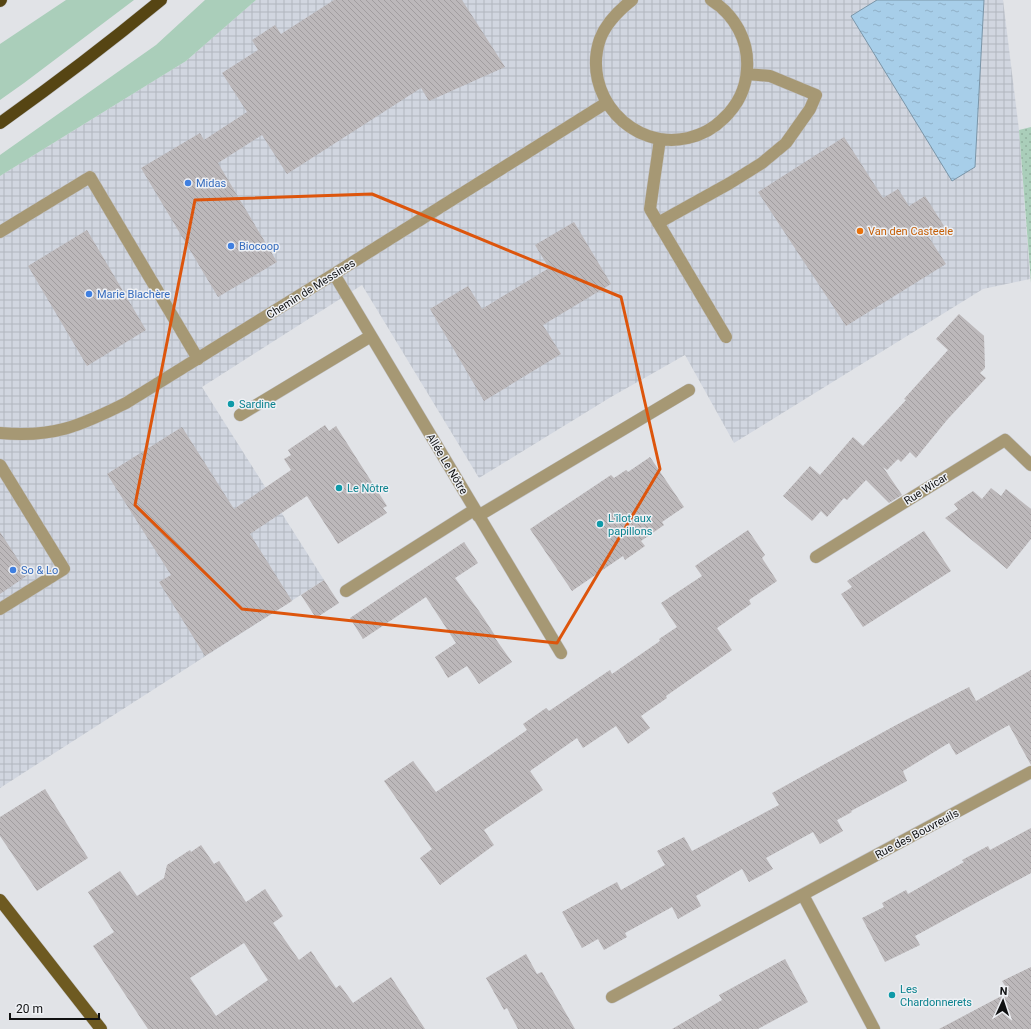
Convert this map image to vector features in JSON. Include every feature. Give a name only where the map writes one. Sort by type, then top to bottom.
[{"type":"highway","points":[[0,123],[77,68],[161,0]]},
{"type":"main road","points":[[0,900],[101,1029]]},
{"type":"street","points":[[632,0],[612,17],[605,28],[598,46],[596,65],[598,79],[606,103],[617,116],[628,126],[640,133],[660,139],[681,139],[695,136],[708,130],[720,122],[730,112],[738,101],[744,88],[748,60],[742,35],[728,13],[711,0]]},
{"type":"street","points":[[658,223],[730,183],[762,163],[786,143],[810,109],[816,95],[770,76],[747,74]]},
{"type":"street","name":"Chemin de Messines","points":[[0,433],[49,433],[80,424],[126,403],[606,103]]},
{"type":"street","points":[[660,139],[650,209],[726,337]]},
{"type":"street","points":[[0,232],[90,177],[198,359]]},
{"type":"street","name":"Allée Le Nôtre","points":[[334,274],[560,653]]},
{"type":"street","points":[[240,416],[371,336]]},
{"type":"street","points":[[346,591],[476,513],[689,390]]},
{"type":"street","name":"Rue Wicar","points":[[816,557],[1005,440],[1031,465]]},
{"type":"street","points":[[0,465],[64,569],[0,610]]},
{"type":"street","name":"Rue des Bouvreuils","points":[[612,997],[1031,772]]},
{"type":"street","points":[[803,895],[874,1029]]},
{"type":"highlighted area","points":[[372,194],[621,297],[660,469],[557,643],[242,609],[135,505],[195,200]]},
{"type":"shaded area","points":[[256,0],[1003,0],[1019,130],[1030,279],[983,289],[734,443],[685,355],[611,397],[479,478],[362,285],[202,387],[324,580],[0,788],[0,176],[186,61]]},
{"type":"green space","points":[[66,0],[134,0],[0,100],[0,44]]},
{"type":"green space","points":[[205,0],[256,0],[186,61],[0,176],[0,155],[156,45]]},
{"type":"green space","points":[[1031,127],[1031,283],[1019,130]]},
{"type":"water","points":[[877,0],[984,0],[975,167],[952,181],[851,16]]},
{"type":"building","points":[[334,0],[462,0],[505,67],[429,101],[421,88],[287,174],[262,135],[218,163],[277,262],[218,297],[141,168],[200,133],[204,140],[247,112],[222,73],[258,50],[252,40],[275,25],[281,34]]},
{"type":"building","name":"Van den Casteele","points":[[844,137],[883,198],[898,189],[909,206],[925,196],[944,226],[928,236],[946,264],[846,326],[758,192]]},
{"type":"building","points":[[574,222],[611,284],[543,325],[561,354],[484,401],[430,309],[468,286],[482,309],[549,268],[535,245]]},
{"type":"building","points":[[87,230],[146,330],[87,366],[28,266]]},
{"type":"building","points":[[959,314],[984,336],[985,368],[980,373],[986,378],[947,420],[916,458],[910,452],[901,462],[898,459],[887,470],[883,467],[902,495],[889,503],[866,480],[847,500],[844,498],[827,517],[821,511],[812,521],[783,496],[810,466],[820,475],[853,437],[863,446],[906,400],[904,399],[948,350],[936,339]]},
{"type":"building","points":[[325,425],[329,431],[336,426],[387,506],[383,508],[387,513],[338,544],[307,496],[250,534],[292,601],[205,656],[159,582],[171,575],[107,474],[182,427],[234,509],[291,470],[284,459],[291,455],[288,450]]},
{"type":"building","name":"L'îlot aux papillons","points":[[650,457],[684,507],[662,522],[664,525],[641,541],[645,546],[625,560],[623,556],[572,591],[530,529],[611,475],[614,478],[626,470],[628,472]]},
{"type":"building","points":[[991,488],[1001,496],[1006,489],[1031,509],[1031,539],[1007,569],[945,518],[958,509],[954,504],[973,491],[982,499]]},
{"type":"building","points":[[748,530],[765,555],[762,558],[777,581],[749,600],[751,604],[717,628],[732,650],[666,696],[667,698],[641,716],[650,728],[628,744],[616,726],[583,748],[577,738],[530,771],[543,790],[484,830],[494,845],[440,885],[420,858],[432,849],[384,781],[413,761],[436,792],[527,730],[523,724],[546,708],[549,711],[610,670],[612,674],[660,641],[659,639],[677,627],[661,603],[702,576],[695,566]]},
{"type":"building","points":[[924,531],[951,571],[863,627],[841,594],[852,587],[847,581]]},
{"type":"building","points":[[0,532],[28,575],[0,594]]},
{"type":"building","points":[[464,542],[478,563],[455,578],[479,611],[496,637],[495,638],[512,662],[479,684],[467,666],[448,678],[435,657],[456,643],[426,597],[363,639],[350,618]]},
{"type":"building","points":[[324,580],[339,603],[316,618],[301,595]]},
{"type":"building","points":[[1031,670],[1031,765],[1009,725],[956,755],[949,743],[903,771],[907,781],[837,820],[843,831],[820,844],[813,832],[766,858],[773,869],[749,882],[742,869],[696,896],[701,906],[678,919],[672,907],[625,933],[627,937],[604,950],[598,939],[582,948],[562,912],[617,882],[621,890],[665,865],[657,851],[684,837],[692,851],[779,805],[772,793],[898,724],[969,687],[976,701]]},
{"type":"building","points":[[45,789],[88,858],[37,891],[0,836],[0,817]]},
{"type":"building","points":[[1031,828],[1031,873],[915,936],[920,945],[885,962],[862,918],[884,907],[882,903],[906,890],[908,894],[964,862],[962,860],[988,846],[990,850]]},
{"type":"building","points":[[201,845],[214,864],[219,861],[246,902],[265,889],[283,916],[273,923],[299,960],[311,951],[336,988],[340,985],[353,1003],[391,977],[425,1029],[148,1029],[93,946],[114,932],[88,892],[120,871],[137,896],[164,878],[167,865],[190,850],[191,852]],"holes":[[[244,943],[268,980],[216,1016],[190,978]]]},
{"type":"building","points":[[526,954],[537,974],[542,972],[575,1029],[518,1029],[507,1008],[504,1010],[486,978]]},
{"type":"building","points":[[785,959],[808,1002],[758,1029],[672,1029],[722,1000],[719,995]]},
{"type":"building","points":[[1031,967],[1031,1029],[939,1029],[1009,992],[1002,981]]},
{"type":"place","name":"Midas","points":[[188,183]]},
{"type":"place","name":"Van den Casteele","points":[[860,231]]},
{"type":"place","name":"Biocoop","points":[[231,246]]},
{"type":"place","name":"Marie Blachère","points":[[89,294]]},
{"type":"place","name":"Sardine","points":[[231,404]]},
{"type":"place","name":"Le Nôtre","points":[[339,488]]},
{"type":"place","name":"L'îlot aux papillons","points":[[600,524]]},
{"type":"place","name":"So & Lo","points":[[13,570]]},
{"type":"place","name":"Les Chardonnerets","points":[[892,995]]}]
